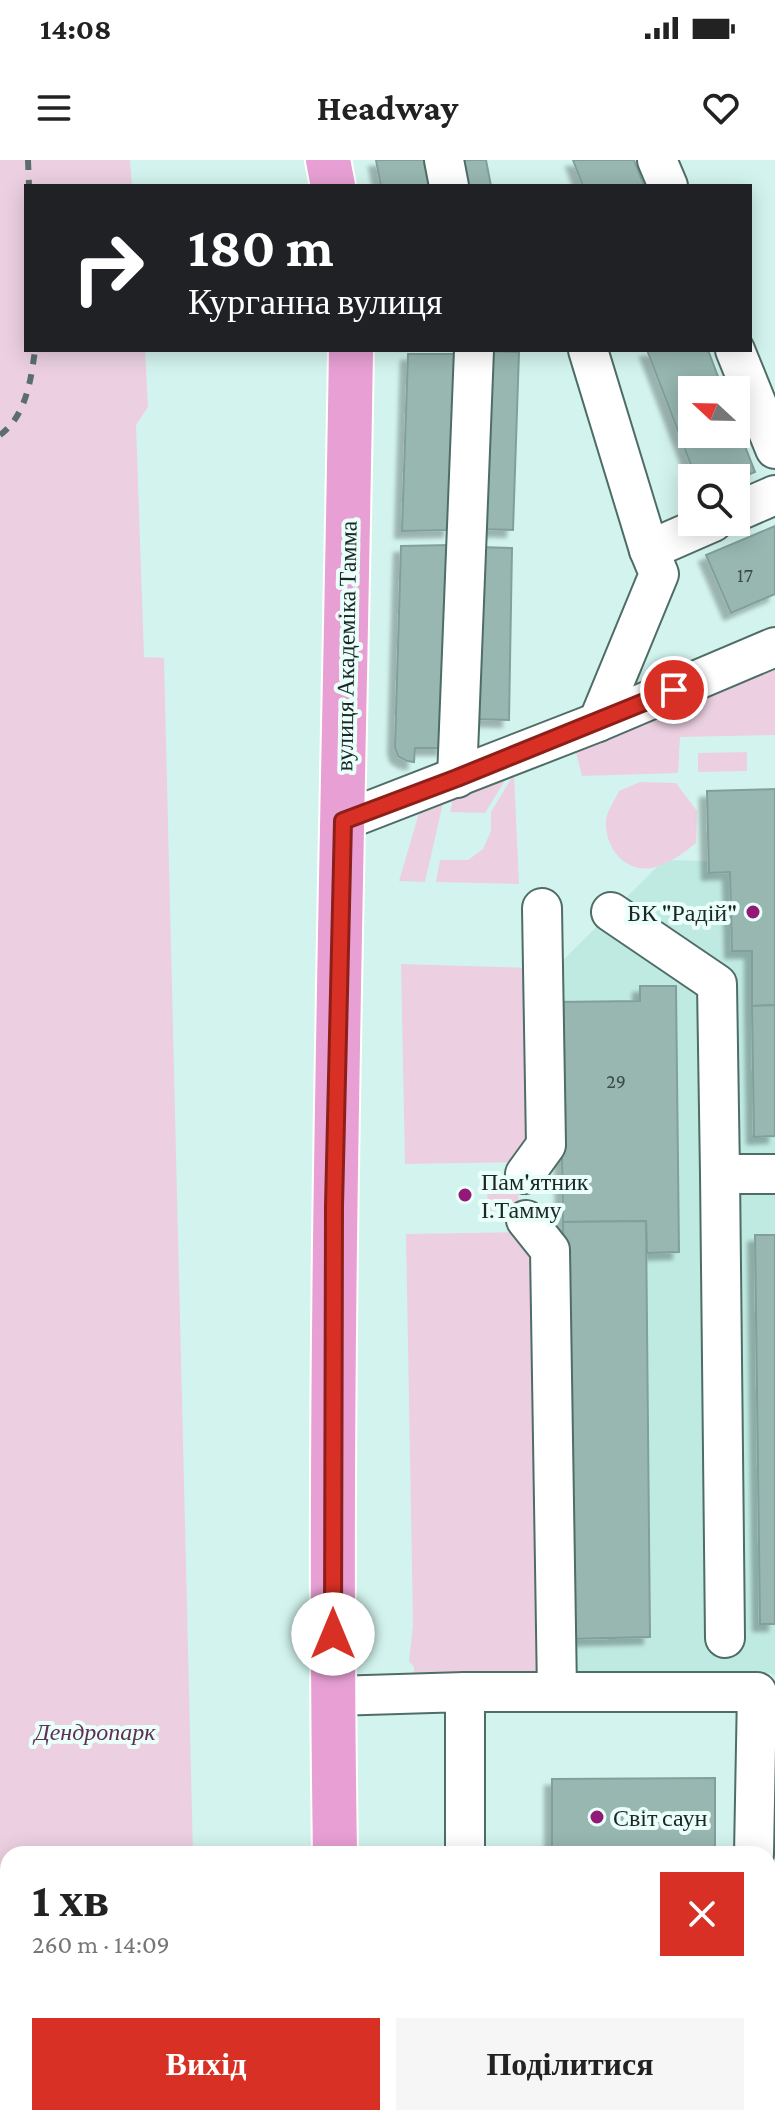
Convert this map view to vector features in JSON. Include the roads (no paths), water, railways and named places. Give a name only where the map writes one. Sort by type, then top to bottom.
[{"type":"main road","points":[[328,160],[333,184]]},
{"type":"main road","name":"вулиця Академіка Тамма","points":[[335,1846],[334,1206],[351,352]]},
{"type":"street","points":[[444,160],[449,184]]},
{"type":"street","points":[[657,160],[667,184]]},
{"type":"street","points":[[457,778],[474,352]]},
{"type":"street","points":[[589,352],[659,574],[598,722]]},
{"type":"street","points":[[736,352],[775,449]]},
{"type":"street","points":[[750,506],[775,495]]},
{"type":"street","points":[[649,550],[681,536]]},
{"type":"street","points":[[343,821],[598,722],[775,647]]},
{"type":"street","points":[[525,1174],[546,1145],[542,908]]},
{"type":"street","points":[[611,912],[717,984],[725,1638]]},
{"type":"street","points":[[720,1174],[775,1174]]},
{"type":"street","points":[[526,1220],[550,1250],[557,1692]]},
{"type":"street","points":[[465,1692],[465,1846]]},
{"type":"street","points":[[333,1696],[465,1692],[757,1692],[754,1846]]},
{"type":"railway","points":[[28,160],[29,184]]},
{"type":"railway","points":[[0,435],[21,408],[35,352]]},
{"type":"place","name":"БК \"Радій\"","points":[[753,912]]},
{"type":"place","name":"Пам'ятник І.Тамму","points":[[465,1195]]},
{"type":"place","name":"Світ саун","points":[[597,1817]]},
{"type":"park label","name":"Дендропарк","points":[[95,1731]]}]
